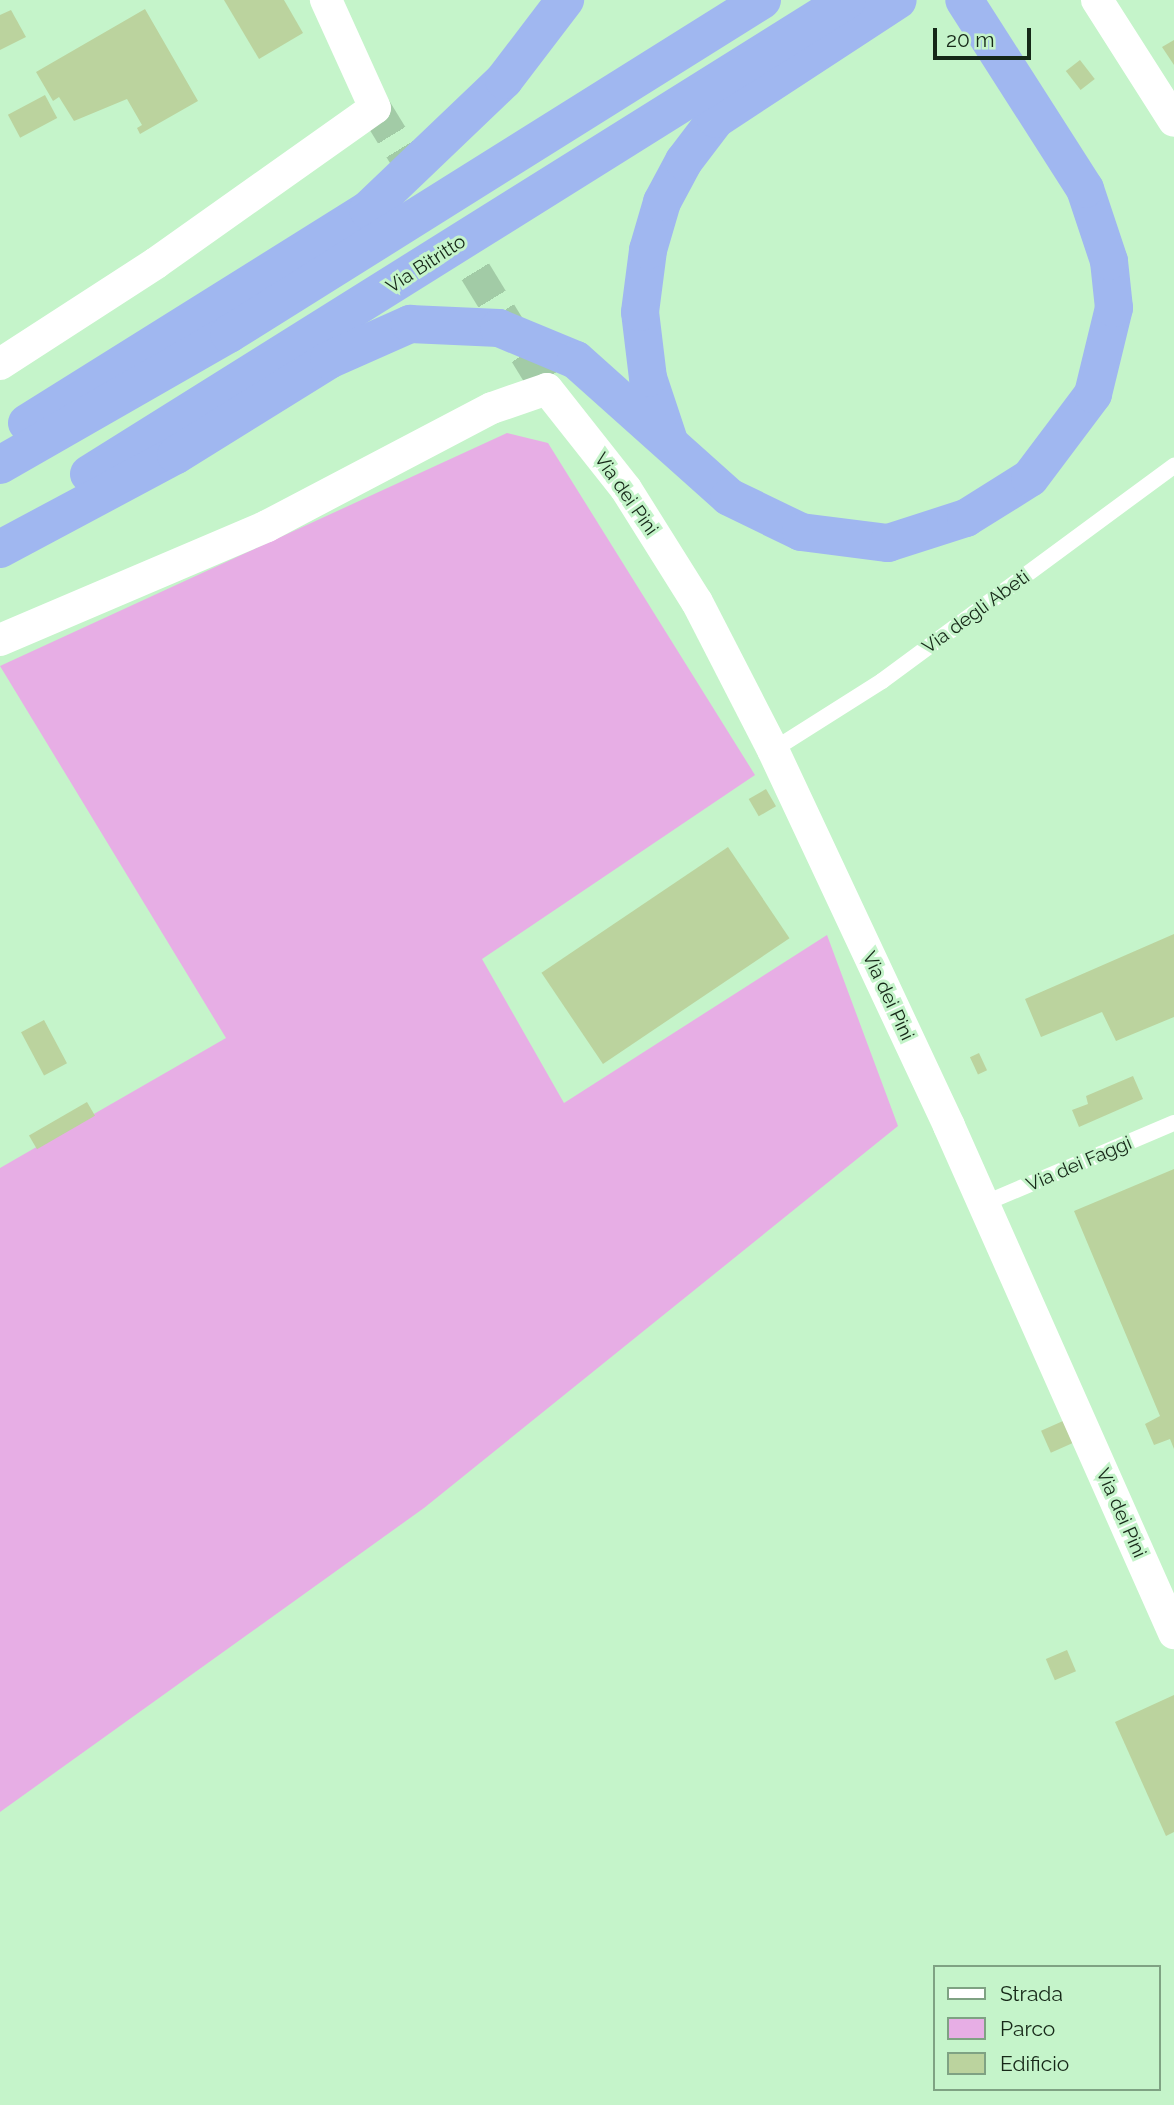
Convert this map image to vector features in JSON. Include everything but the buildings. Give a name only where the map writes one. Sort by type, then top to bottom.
[{"type":"highway","points":[[0,443],[368,210],[504,80],[565,0]]},
{"type":"highway","points":[[0,465],[229,334],[762,0]]},
{"type":"highway","points":[[670,444],[648,378],[640,312],[648,250],[662,202],[684,161],[716,119],[855,11],[898,0]]},
{"type":"highway","points":[[0,549],[176,455],[329,360],[410,324],[499,328],[538,340],[576,360],[729,497],[801,532],[888,543],[966,518],[1030,478],[1093,394],[1114,308],[1108,261],[1085,189],[964,0]]},
{"type":"highway","name":"Via Bitritto","points":[[0,519],[226,392],[855,11]]},
{"type":"street","points":[[0,365],[156,264],[375,108],[326,0]]},
{"type":"street","points":[[1097,0],[1174,121]]},
{"type":"street","name":"Via dei Pini","points":[[0,640],[267,526],[492,408],[547,389],[626,489],[697,602],[773,750],[983,1204],[1174,1633]]},
{"type":"lane","name":"Via degli Abeti","points":[[773,750],[882,681],[1174,466]]},
{"type":"lane","name":"Via dei Faggi","points":[[983,1204],[1174,1123]]},
{"type":"green space","points":[[507,433],[548,443],[755,775],[482,959],[564,1103],[827,935],[898,1126],[424,1508],[0,1812],[0,1168],[226,1038],[0,666]]},
{"type":"tunnel","points":[[375,108],[547,389]]}]
